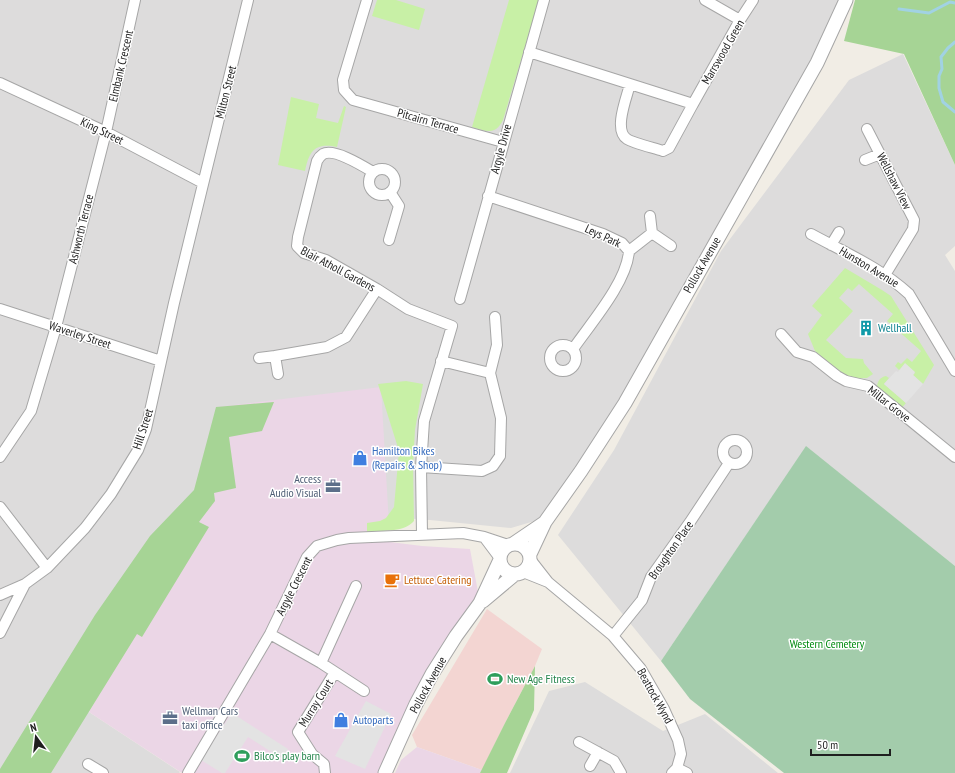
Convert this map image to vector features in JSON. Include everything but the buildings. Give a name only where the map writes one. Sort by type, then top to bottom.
[{"type":"street","name":"Elmbank Crescent","points":[[106,132],[135,0]]},
{"type":"street","name":"Milton Street","points":[[203,183],[248,0]]},
{"type":"street","name":"Pitcairn Terrace","points":[[367,0],[343,80],[344,90],[353,100],[503,142]]},
{"type":"street","name":"Argyle Drive","points":[[460,299],[544,0]]},
{"type":"street","points":[[705,0],[740,20]]},
{"type":"street","name":"Marrswood Green","points":[[630,84],[620,123],[621,132],[627,139],[663,151],[669,148],[740,20],[753,0]]},
{"type":"street","name":"Pollock Avenue","points":[[530,556],[546,522],[625,403],[817,63],[846,0]]},
{"type":"street","points":[[529,52],[693,104]]},
{"type":"street","name":"King Street","points":[[0,83],[106,132],[203,183]]},
{"type":"street","name":"Wellshaw View","points":[[867,129],[914,220],[913,229],[885,275]]},
{"type":"street","name":"Ashworth Terrace","points":[[0,457],[31,410],[56,327],[106,132]]},
{"type":"street","name":"Blair Atholl Gardens","points":[[390,192],[396,184],[394,175],[386,169],[382,168],[373,172],[350,159],[331,153],[321,155],[317,161],[297,246],[304,252],[326,260],[377,289],[408,309],[452,326],[441,360]]},
{"type":"street","points":[[865,160],[880,154]]},
{"type":"street","points":[[373,172],[369,179],[372,191],[380,195],[390,192],[399,206],[389,240]]},
{"type":"street","name":"Hill Street","points":[[0,633],[25,584],[47,568],[85,528],[111,494],[138,450],[146,429],[203,183]]},
{"type":"street","name":"Leys Park","points":[[488,196],[603,234],[622,243],[629,251],[628,262],[618,285],[573,350]]},
{"type":"street","points":[[650,216],[652,233],[671,246]]},
{"type":"street","points":[[831,245],[839,232]]},
{"type":"street","points":[[629,251],[652,233]]},
{"type":"street","name":"Hunston Avenue","points":[[811,234],[885,275],[909,294],[955,371]]},
{"type":"street","points":[[259,358],[327,347],[346,337],[377,289]]},
{"type":"street","name":"Waverley Street","points":[[0,309],[161,361]]},
{"type":"street","points":[[421,467],[482,471],[493,466],[500,456],[501,418],[490,373],[497,345],[495,317]]},
{"type":"street","name":"Millar Grove","points":[[781,334],[797,352],[813,357],[837,376],[846,381],[868,386],[955,457]]},
{"type":"street","points":[[275,356],[278,374]]},
{"type":"street","points":[[422,535],[421,467],[424,421],[441,360],[490,373]]},
{"type":"street","name":"Broughton Place","points":[[613,636],[642,600],[651,577],[730,463]]},
{"type":"street","points":[[0,507],[47,568]]},
{"type":"street","name":"Pollock Avenue","points":[[510,544],[546,522]]},
{"type":"street","name":"Argyle Crescent","points":[[188,773],[270,634],[307,557],[317,546],[349,538],[463,533],[510,544]]},
{"type":"street","points":[[484,537],[499,560],[502,568],[507,573],[519,574],[530,564],[530,556],[526,548],[520,544],[510,544],[502,550],[499,560]]},
{"type":"street","name":"Beattock Wynd","points":[[530,556],[548,582],[613,636],[641,669],[664,709],[678,740],[681,754],[674,771]]},
{"type":"street","name":"Pollock Avenue","points":[[385,773],[416,704],[432,674],[456,636],[480,603],[499,560]]},
{"type":"street","name":"Pollock Avenue","points":[[480,603],[519,574]]},
{"type":"street","name":"Beattock Wynd","points":[[519,574],[548,582]]},
{"type":"street","points":[[0,595],[25,584]]},
{"type":"street","name":"Murray Court","points":[[320,663],[356,586]]},
{"type":"street","name":"Murray Court","points":[[270,634],[335,672],[364,691]]},
{"type":"street","name":"Murray Court","points":[[325,773],[324,764],[312,754],[298,732],[335,672]]},
{"type":"street","points":[[579,742],[614,761],[621,773]]},
{"type":"street","points":[[590,766],[598,752]]},
{"type":"street","points":[[88,764],[103,773]]},
{"type":"street","points":[[674,771],[687,773]]},
{"type":"shaded area","points":[[0,0],[846,0],[555,515],[511,528],[389,517],[187,540],[89,712],[180,772],[0,773]]},
{"type":"shaded area","points":[[903,54],[955,165],[955,246],[945,255],[955,271],[955,566],[806,447],[661,661],[558,535],[614,450],[721,251],[849,80]]},
{"type":"shaded area","points":[[905,363],[915,372],[913,375],[923,384],[906,403],[884,384],[896,371],[898,372]]},
{"type":"shaded area","points":[[381,387],[390,542],[470,549],[480,603],[432,674],[387,773],[182,773],[89,712],[187,540],[218,407]]},
{"type":"shaded area","points":[[487,609],[542,649],[535,666],[482,770],[417,747],[412,735]]},
{"type":"shaded area","points":[[585,682],[663,731],[705,714],[778,773],[510,773],[549,691]]},
{"type":"shaded area","points":[[366,701],[391,714],[365,769],[335,756]]},
{"type":"shaded area","points":[[232,713],[288,749],[281,758],[248,737],[225,773],[222,773],[201,760]]},
{"type":"shaded area","points":[[417,747],[482,770],[480,773],[395,773],[401,760]]},
{"type":"green space","points":[[377,0],[396,0],[425,9],[419,30],[372,16]]},
{"type":"green space","points":[[509,0],[539,0],[503,120],[497,128],[486,131],[472,127]]},
{"type":"green space","points":[[855,0],[955,0],[955,165],[904,54],[844,41]]},
{"type":"green space","points":[[291,97],[319,104],[316,118],[338,123],[344,106],[346,107],[337,147],[323,146],[314,150],[311,153],[305,171],[278,165]]},
{"type":"green space","points":[[845,268],[891,296],[934,365],[923,384],[913,375],[915,373],[905,364],[899,370],[895,366],[898,362],[901,364],[907,358],[912,362],[921,351],[887,321],[893,314],[859,284],[852,291],[848,288],[839,298],[853,311],[826,340],[846,358],[863,359],[864,363],[873,374],[867,378],[849,379],[815,351],[808,334],[822,315],[812,306]]},
{"type":"green space","points":[[886,376],[889,378],[884,384],[906,403],[900,410],[877,387],[879,380]]},
{"type":"green space","points":[[406,381],[423,384],[415,430],[413,464],[414,521],[405,528],[367,532],[367,523],[380,521],[386,518],[394,507],[399,451],[378,384]]},
{"type":"green space","points":[[274,402],[262,431],[229,437],[236,488],[214,493],[215,501],[199,522],[209,527],[142,637],[137,634],[51,773],[0,773],[0,769],[95,615],[150,536],[194,490],[216,407]]},
{"type":"green space","name":"Western Cemetery","points":[[806,446],[955,566],[955,773],[784,773],[690,699],[661,661]]},
{"type":"green space","points":[[535,666],[534,710],[507,773],[480,773],[505,723]]},
{"type":"waterway","points":[[899,9],[929,13],[950,2],[955,3]]},
{"type":"waterway","points":[[955,42],[941,57],[942,69],[939,76],[939,88],[943,102],[955,112]]},
{"type":"place","name":"Wellhall","points":[[866,328]]},
{"type":"place","name":"Hamilton Bikes (Repairs & Shop)","points":[[360,458]]},
{"type":"place","name":"Access Audio Visual","points":[[333,486]]},
{"type":"place","name":"Lettuce Catering","points":[[392,580]]},
{"type":"place","name":"New Age Fitness","points":[[495,679]]},
{"type":"place","name":"Wellman Cars taxi office","points":[[170,718]]},
{"type":"place","name":"Autoparts","points":[[341,720]]},
{"type":"place","name":"Bilco's play barn","points":[[242,756]]}]
